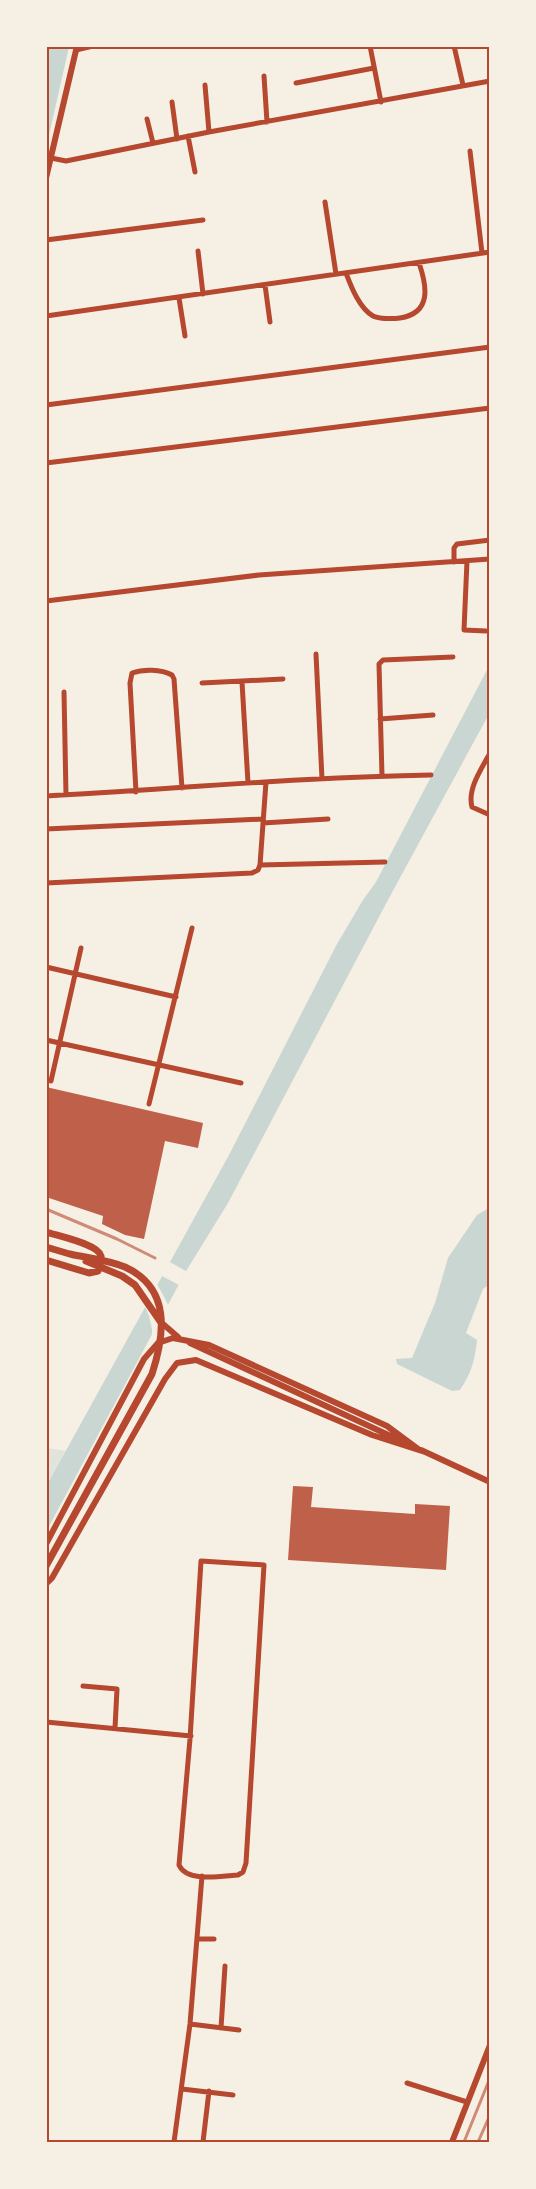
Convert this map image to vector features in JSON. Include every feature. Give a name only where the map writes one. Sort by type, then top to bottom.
[{"type":"main road","points":[[46,1232],[98,1251],[101,1264],[98,1271],[89,1273],[46,1260]]},
{"type":"main road","points":[[46,1247],[125,1267],[138,1274],[156,1294],[163,1324],[158,1356],[152,1374],[47,1565]]},
{"type":"main road","points":[[70,1254],[122,1276],[135,1285],[163,1324]]},
{"type":"street","points":[[46,178],[76,48],[93,46]]},
{"type":"street","points":[[370,46],[381,102]]},
{"type":"street","points":[[454,46],[463,85]]},
{"type":"street","points":[[296,83],[374,68]]},
{"type":"street","points":[[264,76],[267,122]]},
{"type":"street","points":[[51,159],[66,161],[209,132],[489,81]]},
{"type":"street","points":[[205,85],[209,132]]},
{"type":"street","points":[[172,102],[177,139]]},
{"type":"street","points":[[147,119],[153,143]]},
{"type":"street","points":[[188,136],[195,172]]},
{"type":"street","points":[[470,151],[482,253]]},
{"type":"street","points":[[325,202],[336,274]]},
{"type":"street","points":[[46,240],[203,220]]},
{"type":"street","points":[[198,251],[203,294]]},
{"type":"street","points":[[46,316],[489,252]]},
{"type":"street","points":[[345,273],[365,308],[374,316],[394,319],[418,312],[426,283],[419,263]]},
{"type":"street","points":[[265,285],[270,322]]},
{"type":"street","points":[[179,297],[185,336]]},
{"type":"street","points":[[46,405],[489,347]]},
{"type":"street","points":[[46,463],[489,408]]},
{"type":"street","points":[[454,562],[454,548],[457,544],[489,540]]},
{"type":"street","points":[[46,601],[259,575],[489,559]]},
{"type":"street","points":[[467,561],[464,630],[486,631]]},
{"type":"street","points":[[316,654],[322,778]]},
{"type":"street","points":[[382,776],[379,664],[383,660],[453,657]]},
{"type":"street","points":[[136,792],[130,678],[132,673],[138,671],[169,673],[174,679],[182,788]]},
{"type":"street","points":[[202,683],[283,679]]},
{"type":"street","points":[[242,682],[248,783]]},
{"type":"street","points":[[64,692],[66,795]]},
{"type":"street","points":[[380,719],[433,715]]},
{"type":"street","points":[[489,753],[470,800],[472,807],[489,815]]},
{"type":"street","points":[[46,796],[136,792],[322,778],[431,775]]},
{"type":"street","points":[[46,883],[252,873],[258,870],[260,865],[266,782]]},
{"type":"street","points":[[46,829],[328,819]]},
{"type":"street","points":[[260,865],[385,862]]},
{"type":"street","points":[[149,1104],[192,928]]},
{"type":"street","points":[[51,1081],[81,948]]},
{"type":"street","points":[[46,967],[176,997]]},
{"type":"street","points":[[46,1040],[241,1083]]},
{"type":"street","points":[[163,1324],[183,1340],[489,1482]]},
{"type":"street","points":[[46,1544],[144,1359],[158,1343],[173,1338],[220,1350],[387,1426],[422,1451]]},
{"type":"street","points":[[202,1363],[209,1346]]},
{"type":"street","points":[[212,1367],[212,1357],[220,1350]]},
{"type":"street","points":[[46,1584],[52,1578],[165,1379],[174,1366],[182,1362],[196,1360],[383,1440],[422,1451]]},
{"type":"street","points":[[201,1561],[264,1565],[245,1867],[238,1875],[202,1876],[189,1874],[180,1869],[179,1865],[201,1561]]},
{"type":"street","points":[[83,1686],[117,1689],[115,1728]]},
{"type":"street","points":[[46,1722],[190,1736]]},
{"type":"street","points":[[174,2142],[190,2024],[202,1876]]},
{"type":"street","points":[[197,1939],[214,1939]]},
{"type":"street","points":[[221,2028],[225,1966]]},
{"type":"street","points":[[190,2024],[239,2030]]},
{"type":"street","points":[[452,2142],[489,2045]]},
{"type":"street","points":[[407,2083],[467,2102]]},
{"type":"street","points":[[182,2089],[233,2095]]},
{"type":"street","points":[[203,2142],[209,2091]]},
{"type":"shaded area","points":[[46,47],[69,47],[47,144]]},
{"type":"shaded area","points":[[489,666],[489,714],[228,1203],[186,1271],[47,1530],[47,1485],[229,1155],[337,944],[376,882]]},
{"type":"shaded area","points":[[489,1203],[489,1285],[483,1289],[466,1333],[477,1340],[472,1367],[460,1390],[452,1391],[397,1364],[396,1359],[412,1358],[435,1303],[448,1258],[477,1215],[487,1209]]},
{"type":"shaded area","points":[[47,1448],[66,1451],[47,1485]]},
{"type":"pier","points":[[168,1261],[186,1271],[179,1285],[160,1275]]},
{"type":"pier","points":[[156,1282],[170,1308],[152,1343],[152,1329],[144,1304]]},
{"type":"building","points":[[46,1087],[203,1123],[198,1148],[165,1141],[144,1239],[125,1235],[102,1224],[103,1216],[46,1197]]},
{"type":"building","points":[[293,1486],[313,1487],[311,1507],[415,1514],[415,1504],[450,1506],[446,1570],[288,1560]]},
{"type":"railway","points":[[46,1209],[155,1258]]},
{"type":"railway","points":[[464,2142],[490,2078]]},
{"type":"railway","points":[[478,2142],[490,2115]]}]
